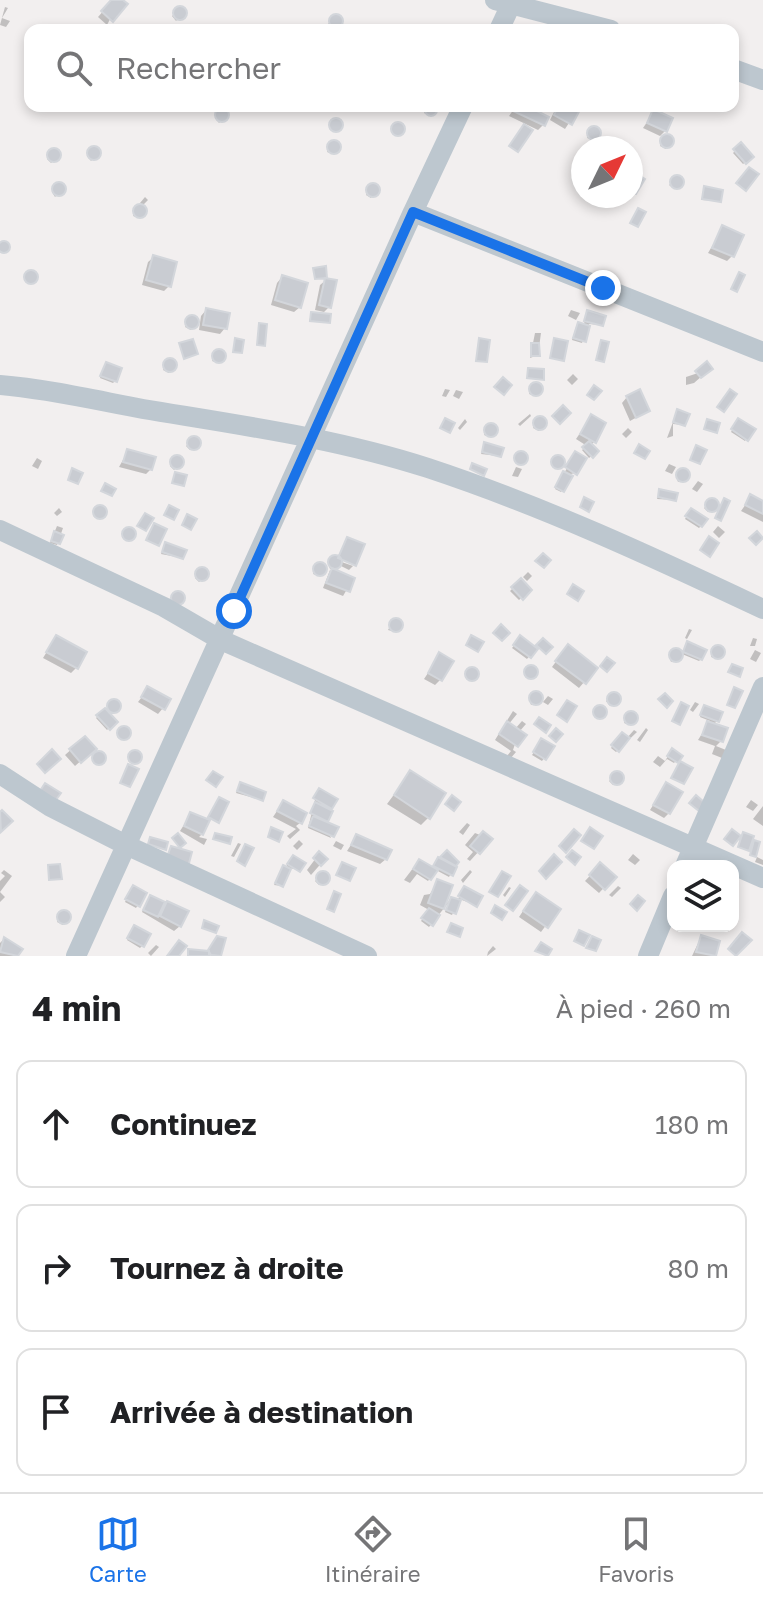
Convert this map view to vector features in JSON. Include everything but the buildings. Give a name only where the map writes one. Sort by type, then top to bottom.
[{"type":"street","points":[[500,24],[506,1],[589,24]]},
{"type":"street","points":[[739,71],[763,80]]},
{"type":"street","points":[[76,956],[460,112]]},
{"type":"street","points":[[413,212],[763,352]]},
{"type":"street","points":[[0,385],[80,394],[262,431],[313,437],[427,468],[602,533],[763,609]]},
{"type":"street","points":[[0,530],[164,607],[221,640],[689,857],[763,878]]},
{"type":"street","points":[[689,857],[763,687]]},
{"type":"street","points":[[0,774],[49,806],[126,845],[367,956]]},
{"type":"street","points":[[648,956],[667,910]]},
{"type":"route","points":[[234,611],[413,212],[603,288]]}]
